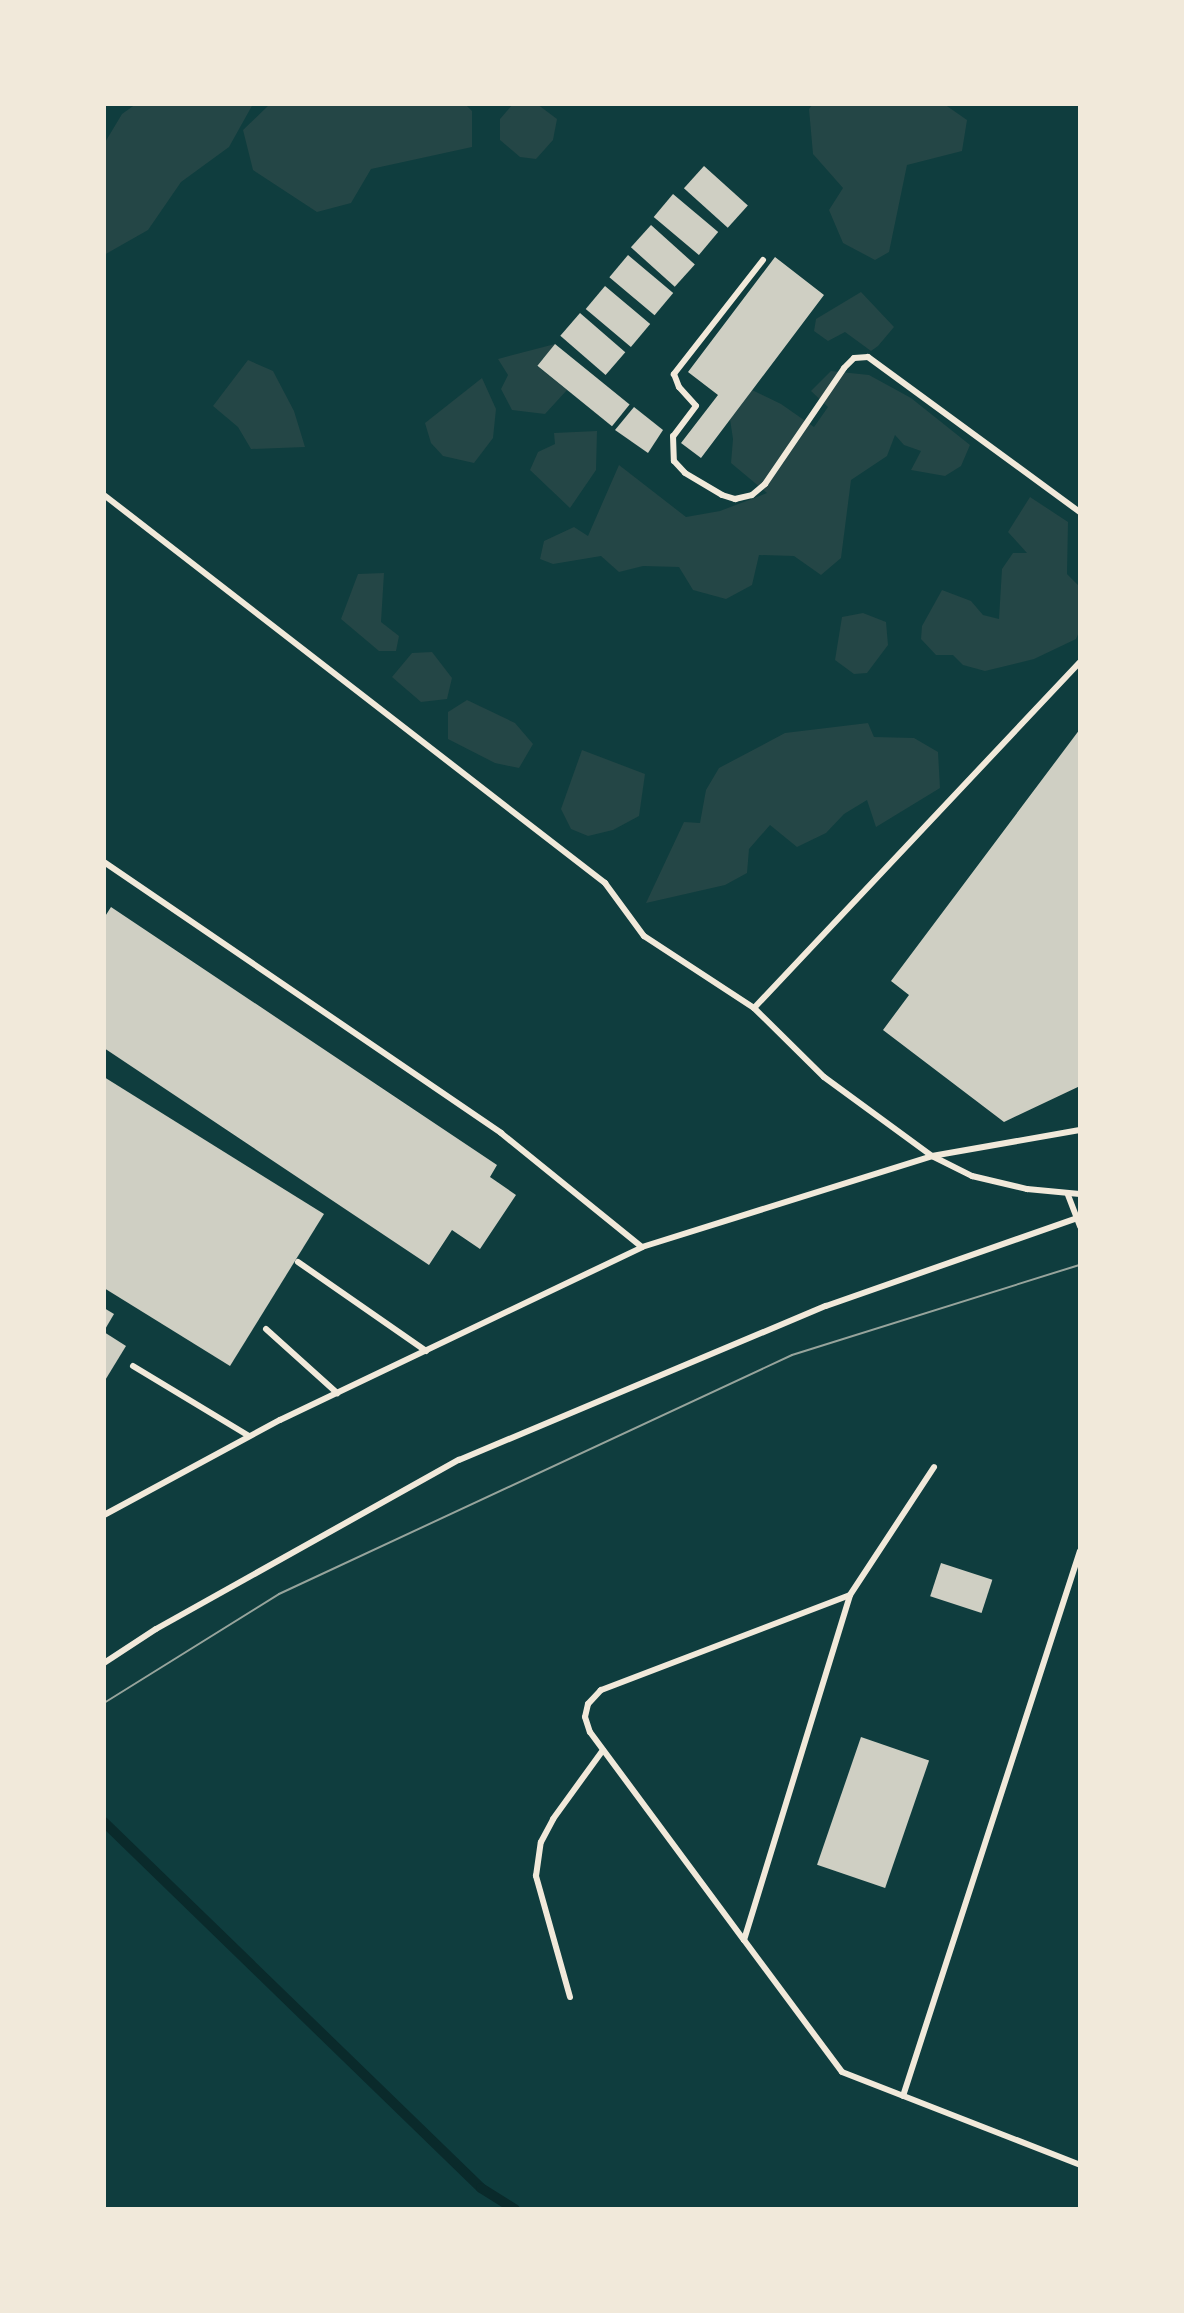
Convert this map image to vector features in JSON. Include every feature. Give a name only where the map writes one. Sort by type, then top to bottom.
[{"type":"lane","points":[[763,260],[674,374],[679,387],[696,406],[673,436],[674,461],[685,473],[722,495],[735,499],[752,495],[765,484],[844,368],[854,358],[868,357],[1080,512]]},
{"type":"lane","points":[[104,495],[605,883],[644,936],[754,1008],[824,1077],[932,1156],[972,1176],[1068,1195],[1080,1194]]},
{"type":"lane","points":[[754,1008],[1080,662]]},
{"type":"lane","points":[[104,862],[501,1133],[642,1247]]},
{"type":"lane","points":[[104,1515],[249,1436],[642,1247],[932,1156],[1080,1130]]},
{"type":"lane","points":[[1068,1195],[1080,1227]]},
{"type":"lane","points":[[104,1663],[156,1629],[459,1460],[826,1306],[1077,1218]]},
{"type":"lane","points":[[298,1262],[426,1351]]},
{"type":"lane","points":[[266,1329],[337,1393]]},
{"type":"lane","points":[[133,1366],[249,1436]]},
{"type":"lane","points":[[744,1940],[850,1595],[934,1467]]},
{"type":"lane","points":[[903,2096],[1080,1551]]},
{"type":"lane","points":[[850,1595],[601,1690],[588,1704],[585,1717],[590,1732],[842,2072],[1080,2165]]},
{"type":"lane","points":[[570,1997],[536,1876],[541,1842],[553,1819],[603,1750]]},
{"type":"shaded area","points":[[136,104],[253,104],[229,147],[181,182],[148,230],[104,255],[104,144],[122,114]]},
{"type":"shaded area","points":[[270,104],[465,104],[472,111],[472,147],[371,169],[351,203],[317,212],[253,170],[243,130]]},
{"type":"shaded area","points":[[513,104],[537,104],[557,119],[553,140],[536,159],[520,157],[500,140],[500,119]]},
{"type":"shaded area","points":[[813,104],[944,104],[967,120],[962,151],[907,165],[889,252],[875,260],[843,243],[829,210],[843,188],[813,154],[809,109]]},
{"type":"shaded area","points":[[861,292],[894,327],[878,346],[871,351],[845,332],[828,341],[814,331],[816,319]]},
{"type":"shaded area","points":[[555,344],[537,366],[567,390],[545,414],[512,410],[501,389],[508,375],[498,359]]},
{"type":"shaded area","points":[[248,360],[273,371],[294,411],[305,447],[251,449],[238,427],[213,406]]},
{"type":"shaded area","points":[[831,371],[869,375],[911,398],[970,445],[961,466],[945,476],[911,470],[921,451],[904,445],[895,435],[887,456],[851,480],[841,558],[821,575],[794,556],[759,555],[752,585],[726,599],[693,590],[679,567],[643,566],[619,572],[601,556],[553,564],[540,559],[544,541],[574,527],[588,536],[619,465],[686,517],[720,511],[767,493],[731,463],[733,439],[730,419],[752,390],[781,404],[814,427],[828,407],[811,391]]},
{"type":"shaded area","points":[[482,378],[496,409],[493,438],[474,463],[443,456],[431,443],[425,423]]},
{"type":"shaded area","points":[[597,431],[596,470],[570,508],[530,470],[538,452],[555,444],[554,433]]},
{"type":"shaded area","points":[[1030,497],[1068,522],[1067,574],[1080,587],[1080,630],[1076,639],[1034,659],[985,671],[963,665],[953,655],[936,655],[921,639],[922,626],[942,590],[971,601],[983,615],[999,619],[1002,569],[1013,553],[1027,553],[1008,532]]},
{"type":"shaded area","points":[[384,573],[381,622],[399,636],[396,651],[379,651],[341,619],[358,574]]},
{"type":"shaded area","points":[[863,613],[886,622],[888,645],[867,673],[854,674],[835,660],[842,617]]},
{"type":"shaded area","points":[[432,652],[452,678],[447,699],[421,702],[392,677],[412,653]]},
{"type":"shaded area","points":[[467,700],[515,723],[533,744],[519,768],[495,763],[448,739],[448,712]]},
{"type":"shaded area","points":[[868,723],[874,737],[914,738],[938,752],[940,788],[876,827],[867,800],[844,814],[826,833],[797,847],[770,825],[749,849],[747,873],[725,885],[646,903],[684,822],[700,823],[706,790],[719,768],[785,733]]},
{"type":"shaded area","points":[[582,750],[645,774],[639,816],[613,830],[588,836],[571,829],[561,809]]},
{"type":"building","points":[[704,166],[748,205],[728,228],[684,188]]},
{"type":"building","points":[[673,194],[718,232],[699,255],[654,217]]},
{"type":"building","points":[[651,225],[695,264],[675,287],[631,247]]},
{"type":"building","points":[[628,255],[673,293],[655,315],[609,277]]},
{"type":"building","points":[[775,257],[824,295],[701,458],[681,443],[718,395],[688,372]]},
{"type":"building","points":[[605,286],[650,324],[631,347],[586,309]]},
{"type":"building","points":[[580,313],[625,352],[606,375],[560,336]]},
{"type":"building","points":[[555,344],[630,404],[612,426],[537,366]]},
{"type":"building","points":[[634,407],[663,430],[648,453],[615,430]]},
{"type":"building","points":[[1080,729],[1080,1086],[1004,1122],[883,1030],[909,995],[891,981]]},
{"type":"building","points":[[111,907],[497,1165],[490,1177],[516,1195],[480,1249],[452,1230],[429,1265],[104,1048],[104,918]]},
{"type":"building","points":[[104,1077],[324,1214],[230,1366],[104,1288]]},
{"type":"building","points":[[104,1308],[114,1314],[104,1331]]},
{"type":"building","points":[[104,1332],[126,1346],[104,1382]]},
{"type":"building","points":[[941,1563],[992,1580],[982,1613],[930,1596]]},
{"type":"building","points":[[861,1737],[929,1760],[885,1888],[817,1865]]},
{"type":"waterway","points":[[104,1822],[481,2188],[515,2209]]},
{"type":"tram line","points":[[104,1703],[279,1594],[792,1355],[1080,1265]]}]
